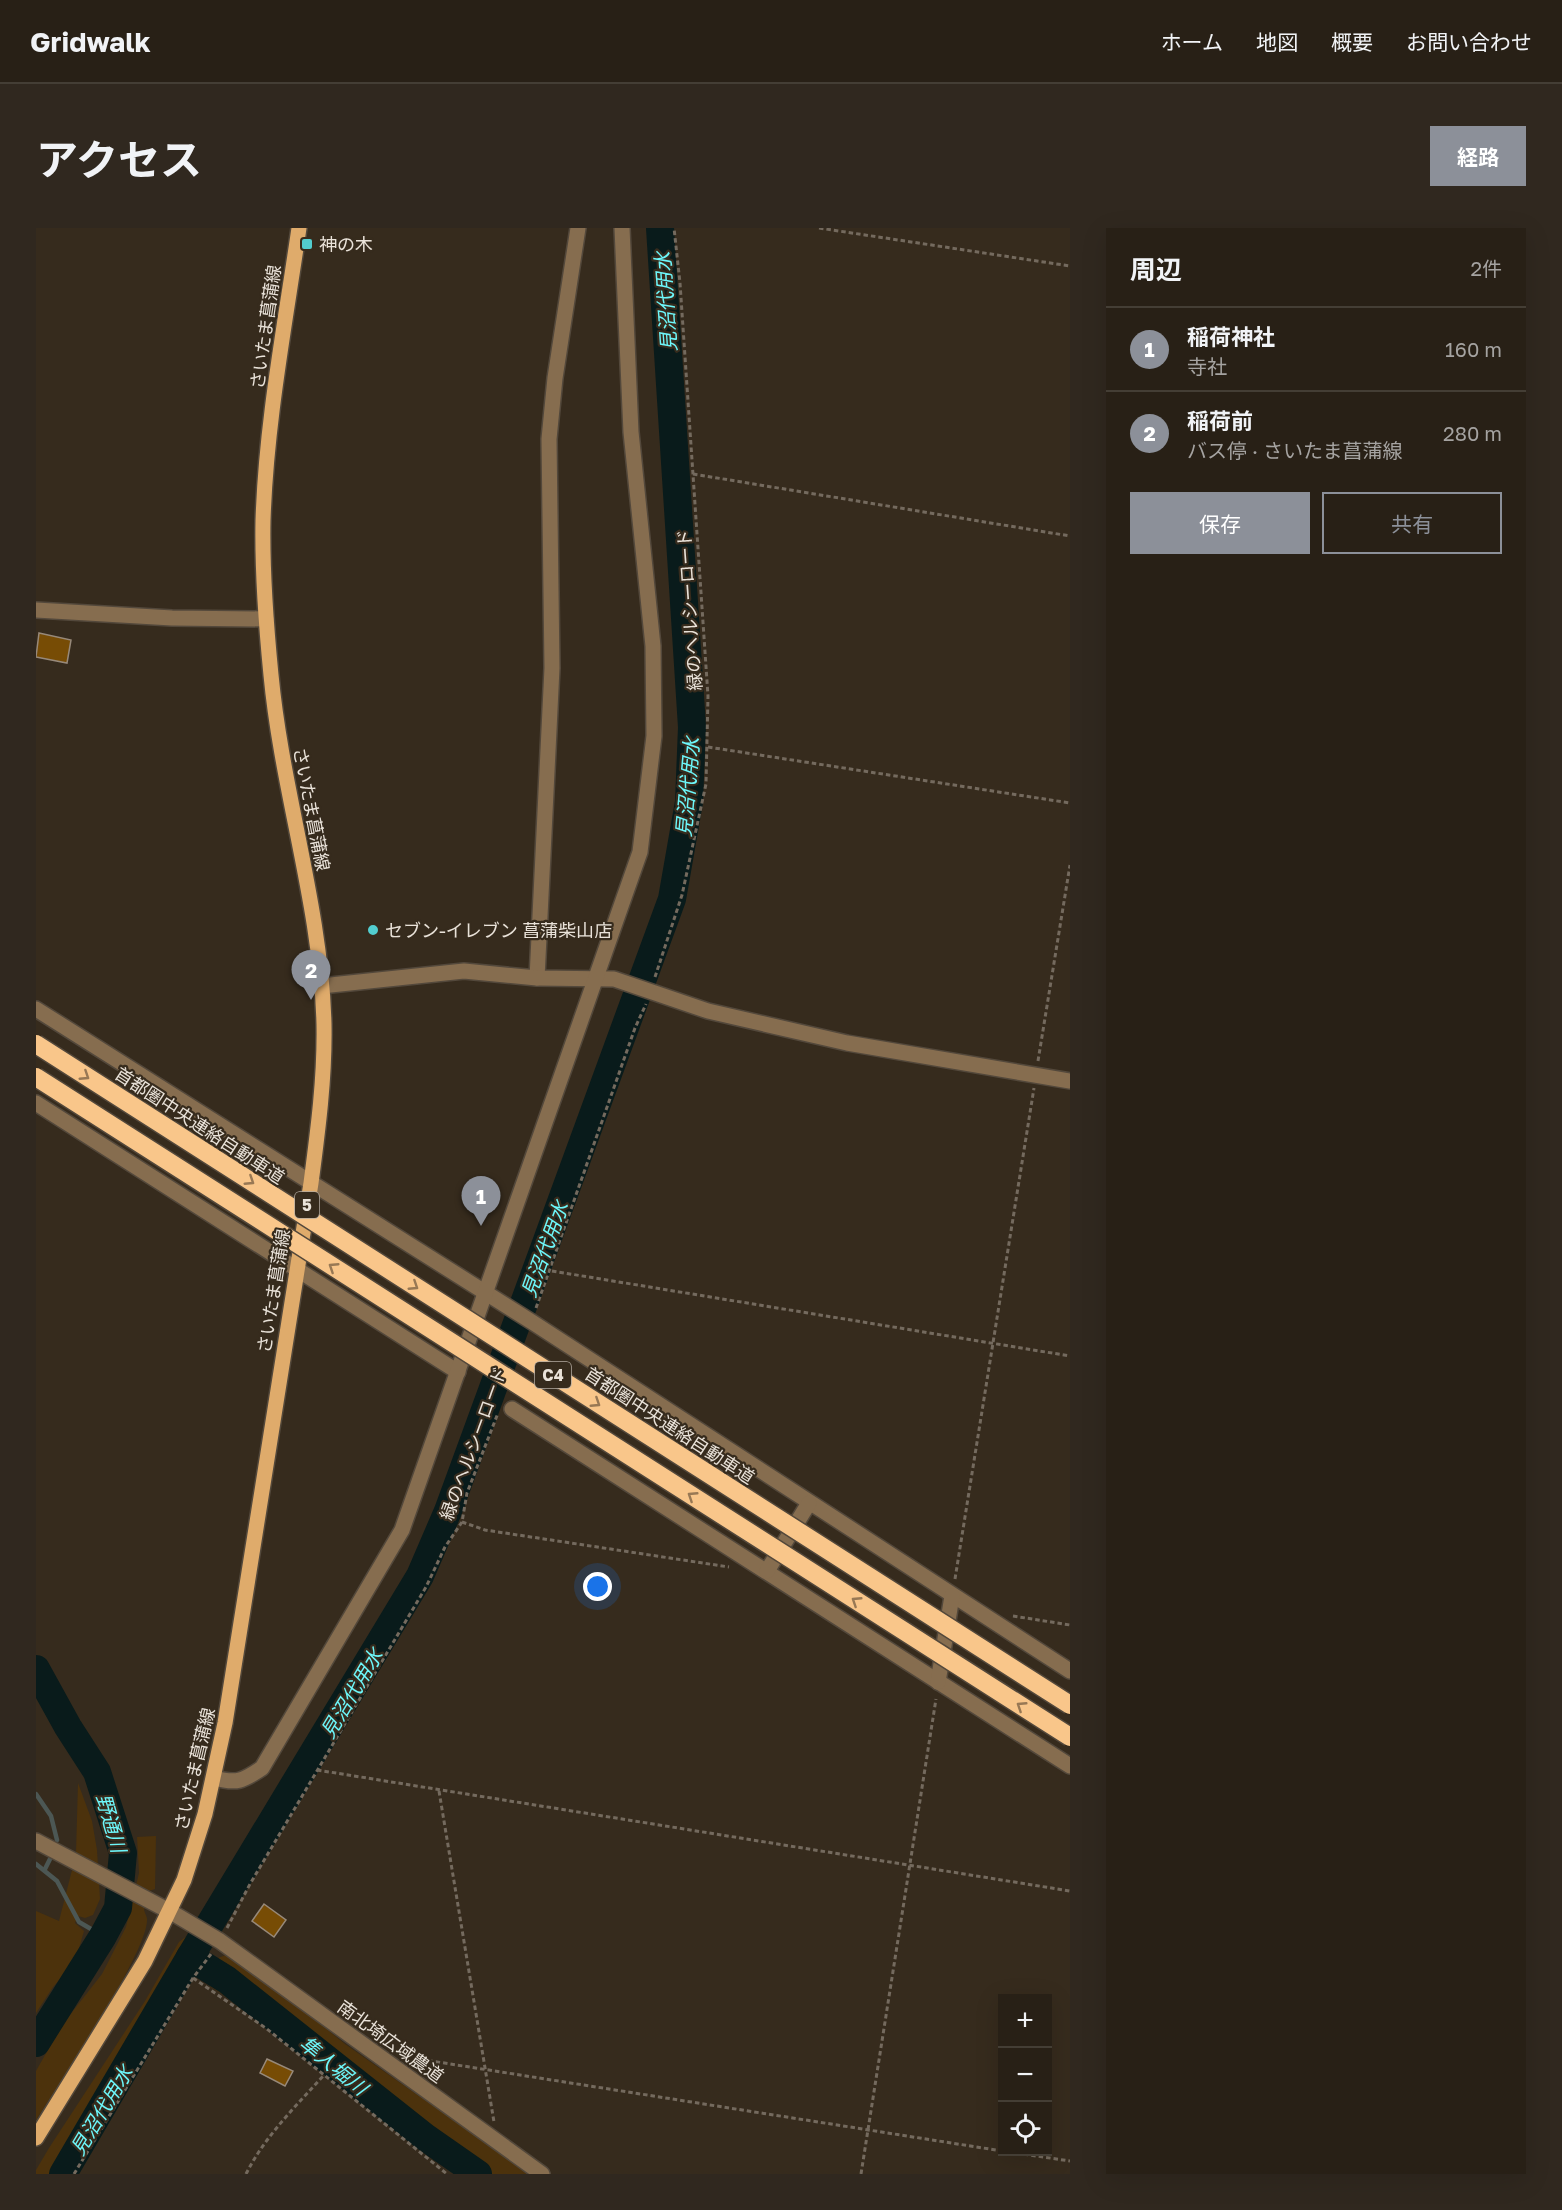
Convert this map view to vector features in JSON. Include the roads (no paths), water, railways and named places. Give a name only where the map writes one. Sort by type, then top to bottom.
[{"type":"highway","name":"首都圏中央連絡自動車道","points":[[36,1044],[1070,1705]]},
{"type":"highway","name":"C4","points":[[36,1077],[1070,1737]]},
{"type":"main road","name":"さいたま菖蒲線","points":[[36,2138],[134,1980],[171,1912],[197,1844],[225,1723],[311,1183],[324,1063],[321,986],[313,921],[276,724],[266,619],[263,521],[274,402],[299,228]]},
{"type":"street","points":[[537,978],[552,668],[549,440],[555,378],[578,228]]},
{"type":"street","points":[[214,1778],[230,1782],[243,1780],[262,1768],[402,1530],[640,852],[654,735],[653,646],[631,432],[622,228]]},
{"type":"street","points":[[36,610],[171,618],[266,619]]},
{"type":"street","points":[[321,986],[464,971],[572,980],[614,979],[708,1011],[847,1044],[1070,1081]]},
{"type":"street","points":[[36,1009],[532,1322],[1070,1671]]},
{"type":"street","points":[[36,1103],[458,1372]]},
{"type":"street","points":[[506,1409],[766,1570],[1070,1766]]},
{"type":"street","points":[[766,1570],[810,1503]]},
{"type":"street","points":[[938,1682],[952,1596]]},
{"type":"street","points":[[36,1841],[171,1912]]},
{"type":"street","name":"南北埼広域農道","points":[[171,1912],[219,1940],[284,1985],[498,2144],[542,2174]]},
{"type":"waterway","name":"見沼代用水","points":[[63,2174],[190,1957],[420,1576],[448,1511],[672,899],[689,802],[692,727],[660,228]]},
{"type":"waterway","name":"野通川","points":[[36,1669],[68,1727],[97,1772],[123,1853],[118,1908],[36,2043]]},
{"type":"waterway","points":[[36,1794],[51,1816],[57,1840]]},
{"type":"waterway","points":[[45,1869],[50,1859]]},
{"type":"waterway","points":[[36,1864],[57,1881],[79,1922],[103,1936]]},
{"type":"waterway","name":"隼人堀川","points":[[190,1957],[227,1980],[425,2137],[478,2174]]},
{"type":"place","name":"神の木","points":[[307,244]]},
{"type":"place","name":"セブン-イレブン 菖蒲柴山店","points":[[373,930]]},
{"type":"place","name":"稲荷前","points":[[311,1000]]},
{"type":"place","name":"稲荷神社","points":[[481,1226]]}]
